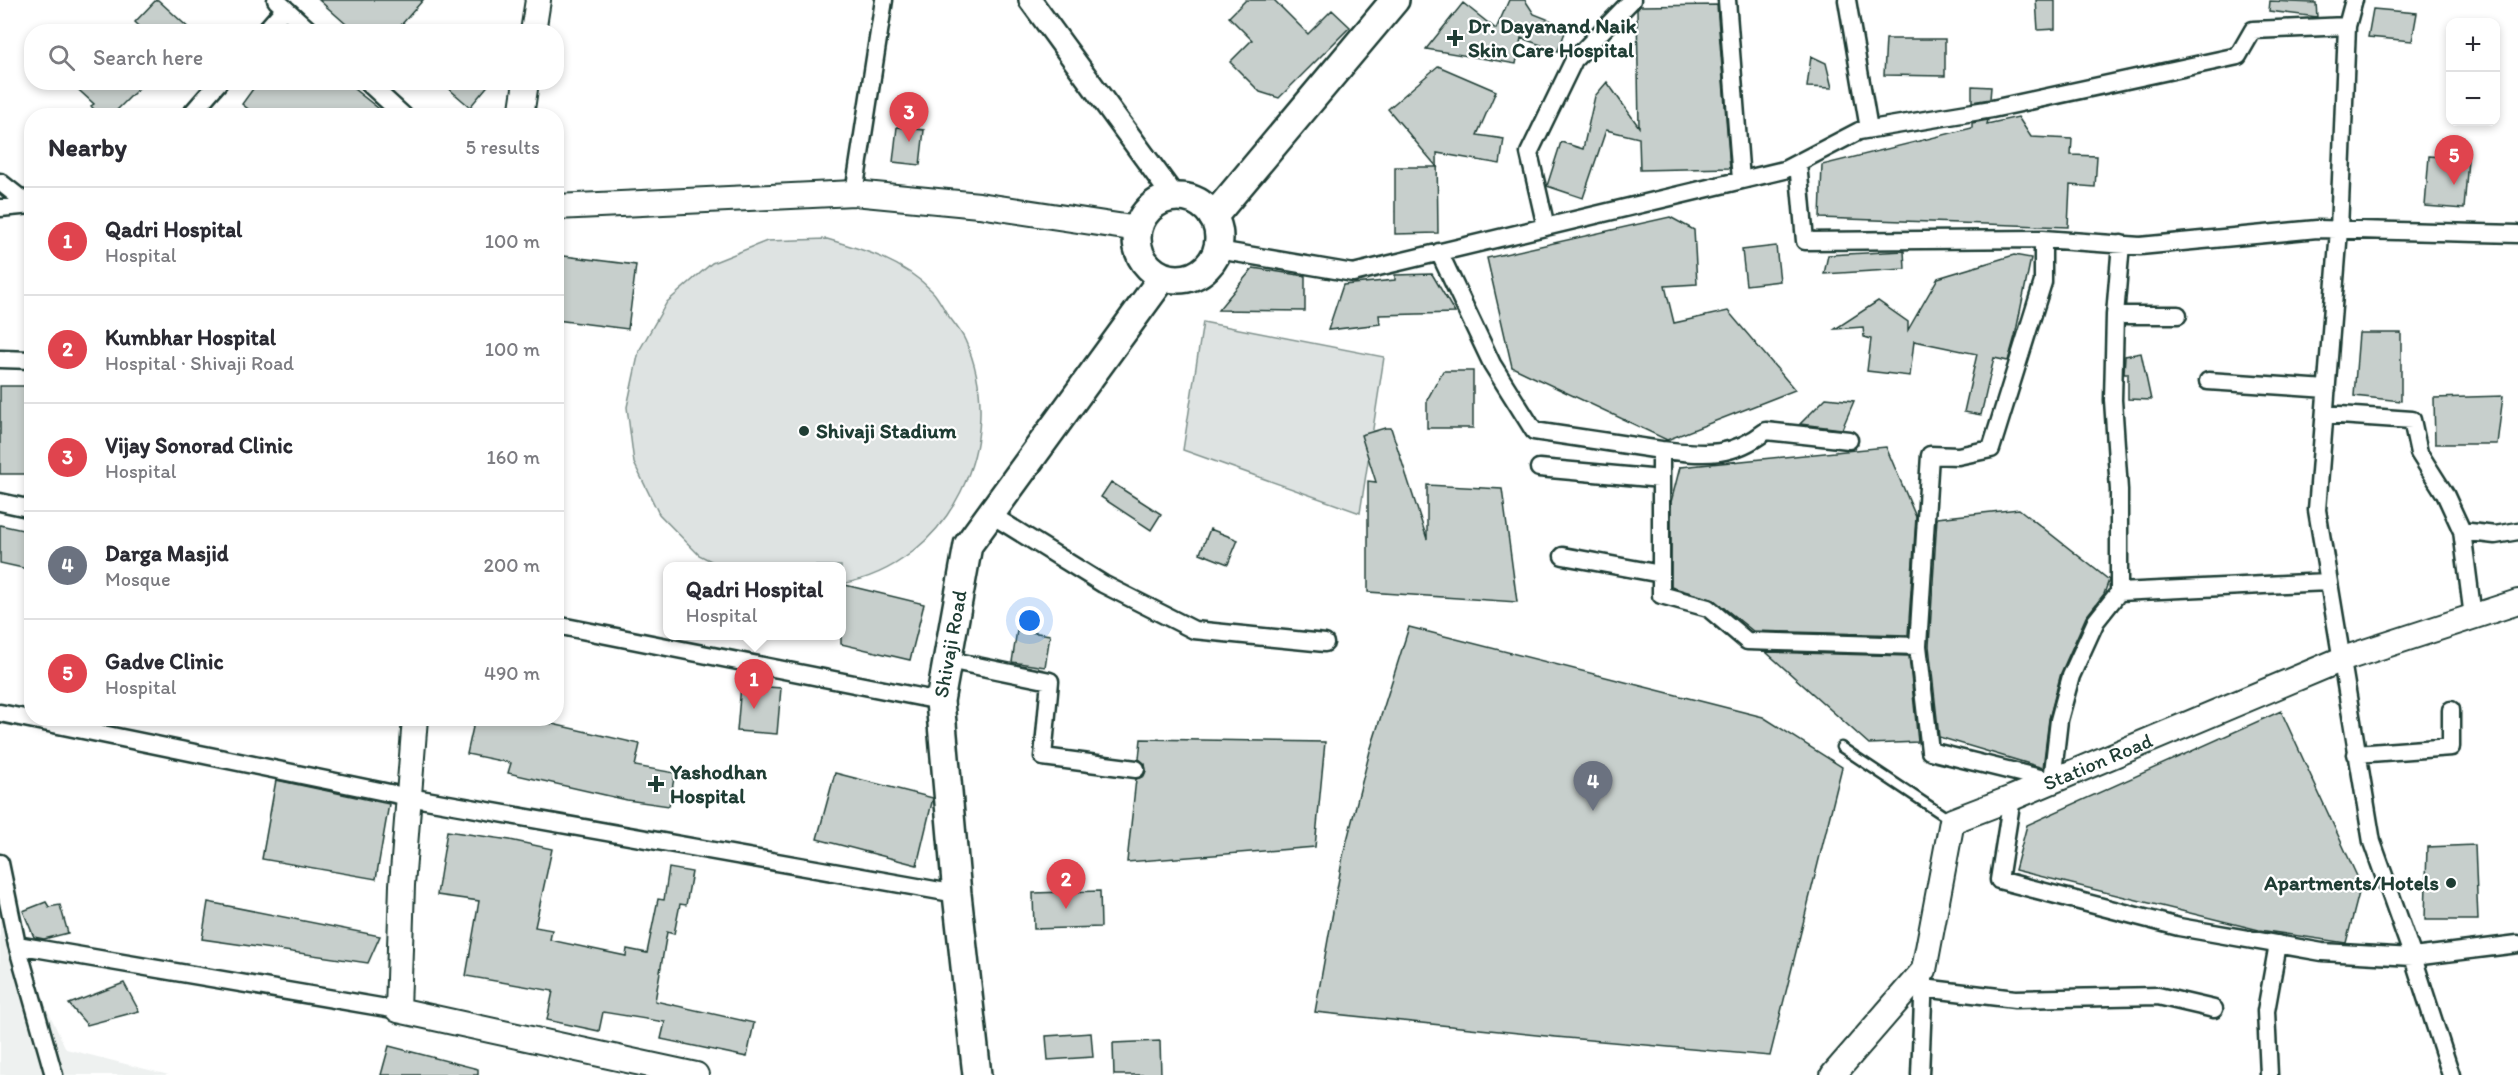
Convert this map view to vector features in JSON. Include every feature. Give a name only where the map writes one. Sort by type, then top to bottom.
[{"type":"main road","points":[[534,24],[538,0]]},
{"type":"main road","points":[[1213,217],[1395,0]]},
{"type":"main road","points":[[522,108],[525,90]]},
{"type":"main road","points":[[564,207],[854,193],[979,204],[1138,229]]},
{"type":"main road","points":[[1174,198],[1197,202],[1213,217],[1219,233],[1218,250],[1206,269],[1186,279],[1163,277],[1144,263],[1139,253],[1138,229],[1147,211],[1155,204],[1174,198]]},
{"type":"main road","name":"Shivaji Road","points":[[977,1075],[957,894],[940,702],[968,545],[1163,277]]},
{"type":"main road","name":"Station Road","points":[[1952,821],[2340,660],[2518,602]]},
{"type":"main road","points":[[414,726],[398,1010],[696,1075]]},
{"type":"main road","points":[[1833,1075],[1924,979],[1952,821]]},
{"type":"street","points":[[854,193],[884,0]]},
{"type":"street","points":[[1030,0],[1174,198]]},
{"type":"street","points":[[1546,227],[1528,153],[1574,60],[1632,0]]},
{"type":"street","points":[[1727,0],[1741,180]]},
{"type":"street","points":[[1847,0],[1869,129]]},
{"type":"street","points":[[2354,0],[2348,26],[2339,230],[2317,510],[2340,660],[2372,842],[2414,957],[2451,1075]]},
{"type":"street","points":[[269,24],[281,4],[302,24]]},
{"type":"street","points":[[1218,250],[1353,273],[1784,170],[1859,131],[1992,109],[2238,56],[2253,30],[2348,26]]},
{"type":"street","points":[[196,108],[212,90]]},
{"type":"street","points":[[376,90],[396,108]]},
{"type":"street","points":[[1798,163],[1805,241],[2043,239],[2139,246],[2317,229],[2518,234]]},
{"type":"street","points":[[0,182],[24,200]]},
{"type":"street","points":[[0,208],[24,206]]},
{"type":"street","points":[[2043,239],[2043,282],[1991,449],[1958,456],[1930,455],[1918,646],[1930,751],[2052,781],[2059,720],[2071,676],[2096,621],[2119,592],[2119,490],[2113,400],[2115,315],[2121,244]]},
{"type":"street","points":[[1439,252],[1492,364],[1534,431],[1661,450],[1713,455],[1752,442],[1766,431],[1850,440]]},
{"type":"street","points":[[2115,315],[2178,315]]},
{"type":"street","points":[[0,359],[24,360]]},
{"type":"street","points":[[2208,381],[2326,389]]},
{"type":"street","points":[[2325,414],[2412,420],[2419,453],[2445,494],[2462,531],[2473,617]]},
{"type":"street","points":[[1661,450],[1661,595],[1708,608],[1748,641],[1918,646]]},
{"type":"street","points":[[1539,468],[1661,478]]},
{"type":"street","points":[[0,502],[24,507]]},
{"type":"street","points":[[990,514],[1103,584],[1194,630],[1325,643]]},
{"type":"street","points":[[2462,531],[2495,535],[2518,531]]},
{"type":"street","points":[[1563,556],[1661,574]]},
{"type":"street","points":[[2119,592],[2328,582]]},
{"type":"street","points":[[564,627],[940,702]]},
{"type":"street","points":[[948,660],[1050,681],[1043,757],[1136,769]]},
{"type":"street","points":[[2356,754],[2451,747],[2451,710]]},
{"type":"street","points":[[0,713],[24,718]]},
{"type":"street","points":[[63,726],[409,797],[957,894]]},
{"type":"street","points":[[2012,798],[1999,880],[2180,927],[2322,952],[2414,957],[2518,944]]},
{"type":"street","points":[[0,863],[17,945],[54,1075]]},
{"type":"street","points":[[2269,1075],[2266,1011],[2278,944]]},
{"type":"street","points":[[17,945],[398,1010]]},
{"type":"street","points":[[1920,1075],[1924,979],[2015,999],[2158,996],[2214,1009]]},
{"type":"lane","points":[[1841,747],[1952,821]]},
{"type":"shaded area","name":"Shivaji Stadium","points":[[827,239],[869,252],[909,272],[934,293],[959,330],[965,340],[977,378],[980,417],[974,456],[961,492],[940,525],[913,552],[879,572],[846,582],[846,562],[713,562],[699,555],[659,514],[634,463],[627,407],[639,351],[667,302],[712,263],[767,241]]},
{"type":"shaded area","points":[[1203,322],[1384,357],[1360,513],[1183,450]]},
{"type":"shaded area","points":[[0,884],[17,945],[66,1049],[169,1075],[0,1075]]},
{"type":"building","points":[[158,0],[184,24],[137,24],[135,22]]},
{"type":"building","points":[[319,0],[423,0],[402,24],[346,24]]},
{"type":"building","points":[[1246,0],[1274,0],[1308,34],[1332,10],[1350,27],[1279,98],[1260,92],[1230,62],[1252,40],[1229,17]]},
{"type":"building","points":[[1509,0],[1525,0],[1534,14],[1567,27],[1558,51],[1521,38],[1516,64],[1426,49],[1463,3],[1496,29]]},
{"type":"building","points":[[2036,0],[2055,0],[2055,29],[2038,30]]},
{"type":"building","points":[[2270,1],[2316,3],[2317,17],[2269,11]]},
{"type":"building","points":[[1717,5],[1730,168],[1640,170],[1639,138],[1606,130],[1583,198],[1547,186],[1561,142],[1583,149],[1595,96],[1607,82],[1639,127],[1637,10],[1640,6]]},
{"type":"building","points":[[2373,9],[2417,13],[2412,41],[2368,37]]},
{"type":"building","points":[[1886,39],[1945,39],[1945,76],[1884,75]]},
{"type":"building","points":[[1811,56],[1826,63],[1832,88],[1807,87]]},
{"type":"building","points":[[1438,66],[1496,91],[1477,135],[1504,139],[1500,164],[1437,153],[1438,233],[1395,234],[1395,167],[1437,167],[1388,109]]},
{"type":"building","points":[[1972,86],[1991,87],[1990,99],[1972,102]]},
{"type":"building","points":[[79,90],[137,90],[119,108],[93,108],[91,106],[94,104]]},
{"type":"building","points":[[252,90],[355,90],[378,108],[247,108],[242,104]]},
{"type":"building","points":[[450,90],[484,90],[470,107]]},
{"type":"building","points":[[2018,117],[2031,137],[2072,139],[2071,155],[2097,156],[2095,187],[2070,185],[2068,227],[1820,218],[1822,165],[1972,128],[1972,123],[1988,120],[1987,124]]},
{"type":"building","points":[[897,127],[924,130],[920,165],[893,162]]},
{"type":"building","points":[[2429,156],[2468,159],[2464,209],[2425,206]]},
{"type":"building","points":[[1670,217],[1694,230],[1697,284],[1665,286],[1674,323],[1728,311],[1795,390],[1667,440],[1512,367],[1487,258]]},
{"type":"building","points":[[1776,246],[1780,281],[1746,285],[1742,250]]},
{"type":"building","points":[[1904,251],[1905,269],[1824,274],[1828,255]]},
{"type":"building","points":[[2014,255],[2031,258],[2015,336],[2008,361],[1994,358],[1981,415],[1964,412],[1977,354],[1914,341],[1910,376],[1867,371],[1871,339],[1864,337],[1863,327],[1835,329],[1878,301],[1908,322],[1908,330],[1938,278]]},
{"type":"building","points":[[564,256],[636,265],[628,329],[564,321]]},
{"type":"building","points":[[1253,268],[1305,276],[1305,311],[1218,310]]},
{"type":"building","points":[[1432,274],[1455,313],[1379,315],[1380,324],[1328,330],[1343,285],[1395,280],[1395,275]]},
{"type":"building","points":[[2359,333],[2401,333],[2401,401],[2354,396]]},
{"type":"building","points":[[2141,353],[2151,400],[2128,399],[2128,373],[2124,373],[2125,356]]},
{"type":"building","points":[[1443,371],[1473,371],[1473,428],[1427,428],[1427,400]]},
{"type":"building","points":[[0,386],[24,386],[24,474],[0,474]]},
{"type":"building","points":[[2503,396],[2497,444],[2435,444],[2434,398]]},
{"type":"building","points":[[1826,398],[1854,401],[1842,429],[1800,424]]},
{"type":"building","points":[[1391,428],[1427,539],[1427,485],[1502,489],[1517,602],[1368,592],[1368,481],[1376,482],[1361,435]]},
{"type":"building","points":[[1886,447],[1916,517],[1908,635],[1753,631],[1714,600],[1671,587],[1671,502],[1680,467]]},
{"type":"building","points":[[1111,482],[1161,514],[1151,530],[1101,497]]},
{"type":"building","points":[[2019,509],[2109,580],[2104,594],[2086,617],[2061,673],[2049,719],[2043,768],[1939,737],[1929,646],[1937,518]]},
{"type":"building","points":[[0,525],[24,530],[24,568],[0,563]]},
{"type":"building","points":[[1210,529],[1238,540],[1228,564],[1200,553]]},
{"type":"building","points":[[846,585],[924,604],[910,660],[841,644],[841,640],[846,640]]},
{"type":"building","points":[[1409,627],[1763,717],[1842,767],[1770,1056],[1315,1012],[1343,856],[1370,751]]},
{"type":"building","points":[[1017,630],[1050,635],[1045,667],[1012,662]]},
{"type":"building","points":[[1766,652],[1909,656],[1918,742],[1869,744]]},
{"type":"building","points":[[741,685],[781,688],[777,734],[737,731]]},
{"type":"building","points":[[2281,711],[2361,885],[2346,943],[2259,930],[2015,870],[2027,825]]},
{"type":"building","points":[[473,726],[561,726],[640,744],[635,766],[675,773],[669,806],[627,800],[508,773],[511,763],[467,754]]},
{"type":"building","points":[[1141,739],[1325,742],[1315,847],[1127,862],[1136,779],[1144,776],[1146,771],[1145,764],[1139,759]]},
{"type":"building","points":[[835,773],[933,798],[917,865],[817,839]]},
{"type":"building","points":[[276,780],[389,804],[376,879],[262,859]]},
{"type":"building","points":[[447,831],[552,849],[535,927],[552,930],[550,940],[626,956],[627,949],[647,953],[658,899],[664,900],[669,868],[692,872],[686,905],[680,904],[674,934],[667,932],[655,1001],[754,1023],[747,1057],[661,1039],[665,1022],[603,1012],[599,1031],[547,1020],[553,991],[466,976],[479,901],[437,895]]},
{"type":"building","name":"Apartments/Hotels","points":[[2475,845],[2478,920],[2425,920],[2427,847]]},
{"type":"building","points":[[1100,891],[1101,927],[1034,929],[1033,893]]},
{"type":"building","points":[[46,902],[49,907],[60,905],[68,933],[44,939],[34,937],[23,911]]},
{"type":"building","points":[[208,902],[380,936],[368,963],[202,939]]},
{"type":"building","points":[[124,983],[139,1011],[87,1025],[69,1004]]},
{"type":"building","points":[[1091,1033],[1093,1057],[1048,1060],[1046,1036]]},
{"type":"building","points":[[1160,1041],[1161,1075],[1114,1075],[1113,1043]]},
{"type":"building","points":[[389,1046],[478,1069],[478,1075],[381,1075]]},
{"type":"place","name":"Dr. Dayanand Naik Skin Care Hospital","points":[[1455,38]]},
{"type":"place","name":"Vijay Sonorad Clinic","points":[[909,142]]},
{"type":"place","name":"Gadve Clinic","points":[[2454,185]]},
{"type":"place","name":"Shivaji Stadium","points":[[804,431]]},
{"type":"place","name":"Qadri Hospital","points":[[754,709]]},
{"type":"place","name":"Yashodhan Hospital","points":[[656,784]]},
{"type":"place","name":"Darga Masjid","points":[[1593,811]]},
{"type":"place","name":"Apartments/Hotels","points":[[2451,883]]},
{"type":"place","name":"Kumbhar Hospital","points":[[1066,909]]}]
